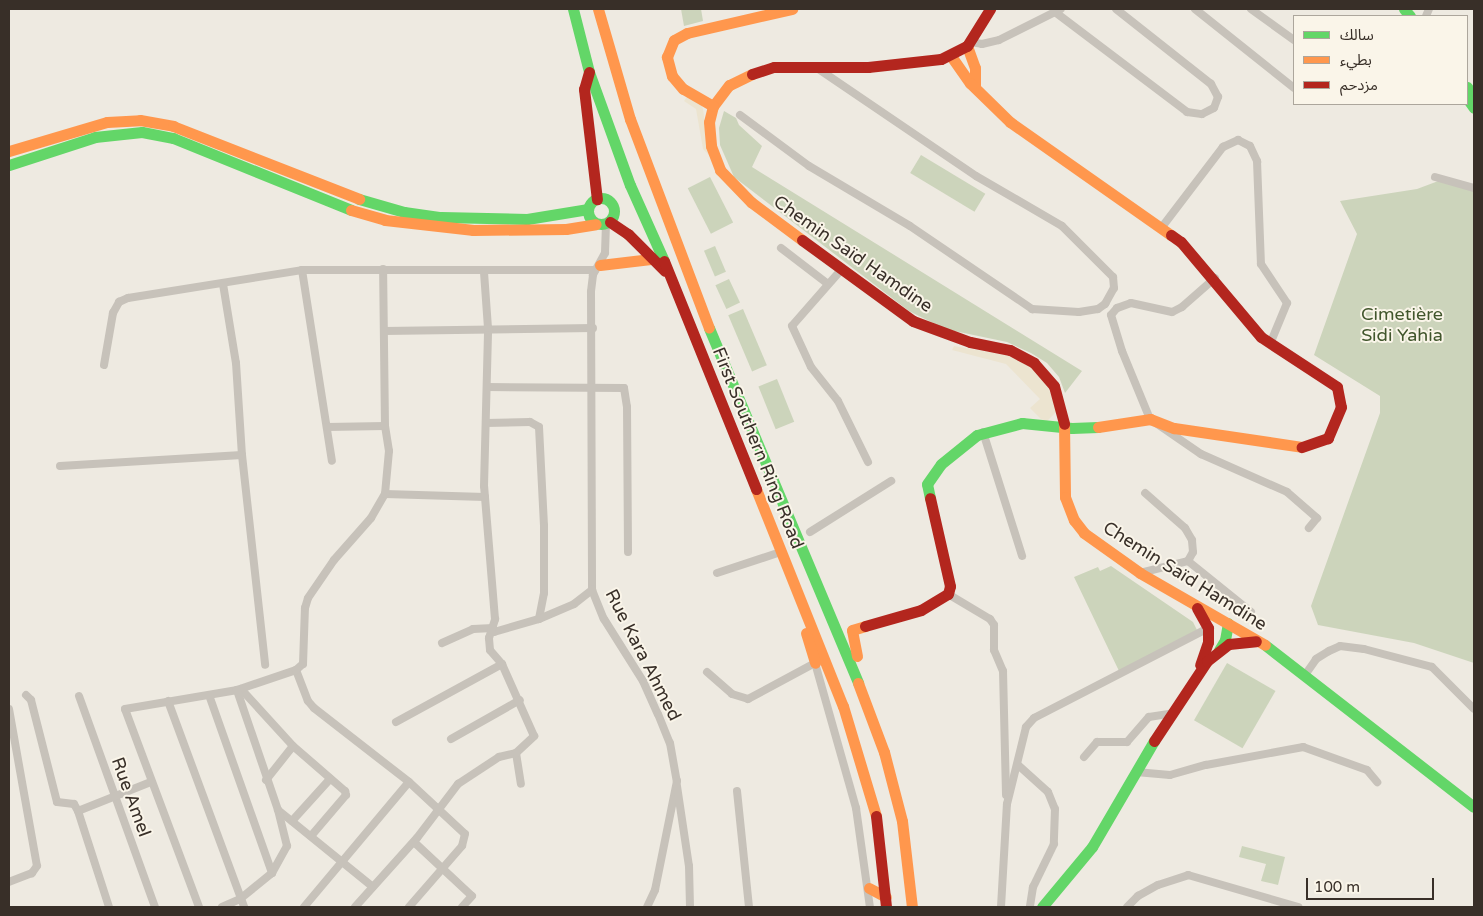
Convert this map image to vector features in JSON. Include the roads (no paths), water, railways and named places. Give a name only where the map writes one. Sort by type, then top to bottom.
[{"type":"main road","name":"First Southern Ring Road","points":[[573,9],[589,72],[630,185],[670,275],[861,756],[874,803],[886,902]]},
{"type":"main road","name":"First Southern Ring Road","points":[[598,9],[648,170],[717,349],[798,537],[876,730],[902,821],[912,907]]},
{"type":"main road","points":[[713,106],[683,89],[672,76],[667,57],[674,40],[687,33],[769,11],[792,9]]},
{"type":"main road","name":"Chemin Saïd Hamdine","points":[[990,9],[969,44],[951,56],[914,64],[812,65],[752,72],[729,85],[713,106],[709,122],[711,146],[725,178],[751,202],[841,270],[892,306],[929,329],[1024,356],[1054,386],[1065,426],[1064,476],[1068,510],[1084,533],[1140,573],[1256,641],[1305,676],[1443,785]]},
{"type":"main road","points":[[969,44],[975,68],[975,87]]},
{"type":"main road","points":[[876,730],[874,700],[851,634],[852,630],[921,610],[948,594],[950,586],[927,484],[952,454],[983,432],[1030,422],[1065,426],[1110,426],[1150,419],[1174,428],[1237,435],[1288,445],[1321,443],[1332,433],[1339,415],[1337,387],[1320,372],[1270,344],[1215,278],[1162,227],[1026,135],[995,110],[964,77],[951,56]]},
{"type":"main road","points":[[9,151],[107,122],[140,120],[173,126],[333,192],[404,212],[440,217],[527,219],[588,209],[597,199],[596,170],[584,89],[589,72]]},
{"type":"main road","points":[[9,165],[95,137],[142,132],[173,138],[349,210],[394,222],[473,230],[566,229],[602,223],[614,214],[613,205],[606,199],[597,199]]},
{"type":"main road","points":[[588,209],[589,217],[628,234],[651,259],[670,275]]},
{"type":"main road","points":[[597,267],[651,259]]},
{"type":"main road","points":[[798,537],[810,532]]},
{"type":"main road","points":[[782,555],[815,663]]},
{"type":"main road","points":[[1194,604],[1208,628],[1208,642]]},
{"type":"main road","points":[[1194,680],[1208,642],[1214,633],[1228,623]]},
{"type":"main road","points":[[1042,907],[1092,847],[1169,714],[1219,650],[1225,640],[1228,623]]},
{"type":"main road","points":[[1219,650],[1234,643],[1256,641]]},
{"type":"main road","points":[[1443,785],[1474,806]]},
{"type":"main road","points":[[1443,785],[1474,814]]},
{"type":"main road","points":[[869,888],[886,902]]},
{"type":"street","points":[[969,44],[982,44],[999,40],[1058,11],[1187,112],[1202,114],[1214,108],[1218,97],[1211,84],[1116,9]]},
{"type":"street","points":[[1195,9],[1293,87]]},
{"type":"street","points":[[1251,9],[1293,39]]},
{"type":"street","points":[[740,115],[808,166],[910,226],[1032,309],[1079,312],[1098,309],[1105,304],[1114,288],[1113,277],[1062,226],[976,176],[812,65]]},
{"type":"street","points":[[1162,227],[1223,148],[1238,140],[1250,146],[1256,161],[1261,264],[1287,303],[1270,344]]},
{"type":"street","points":[[1436,177],[1474,188]]},
{"type":"street","name":"Rue Kara Ahmed","points":[[602,223],[606,241],[591,281],[593,328],[592,590],[604,619],[643,681],[658,714],[670,743],[677,781],[655,890],[647,907]]},
{"type":"street","points":[[781,248],[828,284]]},
{"type":"street","points":[[104,365],[113,313],[119,302],[302,270],[383,269],[484,272],[597,267]]},
{"type":"street","points":[[199,907],[125,709],[239,690],[302,667],[305,658],[304,622],[308,598],[328,567],[371,518],[385,494],[388,451],[384,426],[383,269]]},
{"type":"street","points":[[302,270],[332,461]]},
{"type":"street","points":[[841,270],[797,318],[793,330],[811,367],[838,401],[868,462]]},
{"type":"street","points":[[355,907],[414,842],[464,780],[499,757],[516,753],[534,736],[520,700],[502,664],[490,650],[494,598],[485,497],[488,328],[484,272]]},
{"type":"street","points":[[1215,278],[1172,312],[1126,303],[1111,315],[1150,419],[1201,454],[1287,492],[1317,518],[1309,528]]},
{"type":"street","points":[[223,284],[236,363],[242,455],[265,665]]},
{"type":"street","points":[[384,331],[488,328],[593,328]]},
{"type":"street","points":[[487,387],[622,388],[626,395],[628,552]]},
{"type":"street","points":[[486,423],[530,422],[539,427],[544,526],[544,593],[538,619]]},
{"type":"street","points":[[327,427],[384,426]]},
{"type":"street","points":[[983,432],[1022,556]]},
{"type":"street","points":[[60,466],[242,455]]},
{"type":"street","points":[[810,532],[891,481]]},
{"type":"street","points":[[1140,573],[1188,561],[1193,552],[1192,540],[1185,528],[1145,493]]},
{"type":"street","points":[[385,494],[485,497]]},
{"type":"street","points":[[717,573],[782,555]]},
{"type":"street","points":[[1188,561],[1251,612]]},
{"type":"street","points":[[493,628],[494,632],[538,619],[574,604],[592,590]]},
{"type":"street","points":[[948,594],[990,620],[994,625],[994,650],[1003,671],[1007,804],[1001,907]]},
{"type":"street","points":[[442,643],[473,629],[493,628]]},
{"type":"street","points":[[1007,804],[1026,727],[1034,718],[1208,628]]},
{"type":"street","points":[[1305,676],[1316,659],[1329,651],[1340,646],[1364,648],[1432,667],[1474,709]]},
{"type":"street","points":[[707,672],[732,694],[748,699],[815,663],[850,779],[869,888],[870,907]]},
{"type":"street","points":[[396,722],[502,664]]},
{"type":"street","points":[[296,670],[308,701],[314,708],[410,782],[440,808],[465,834],[462,846],[409,907]]},
{"type":"street","points":[[239,690],[293,746],[346,794],[311,836]]},
{"type":"street","points":[[222,907],[240,899],[272,873],[286,846],[278,810],[266,780],[239,690]]},
{"type":"street","points":[[26,695],[31,700],[57,802],[74,804],[78,811],[109,907]]},
{"type":"street","points":[[209,695],[272,873]]},
{"type":"street","name":"Rue Amel","points":[[78,696],[155,907]]},
{"type":"street","points":[[451,739],[520,700]]},
{"type":"street","points":[[168,701],[244,907]]},
{"type":"street","points":[[9,709],[37,866],[32,873],[9,882]]},
{"type":"street","points":[[1084,757],[1097,742],[1127,742],[1149,717],[1169,714]]},
{"type":"street","points":[[266,780],[293,746]]},
{"type":"street","points":[[1136,772],[1170,776],[1206,765],[1303,747],[1367,770],[1377,782]]},
{"type":"street","points":[[516,753],[521,784]]},
{"type":"street","points":[[1018,765],[1048,792],[1055,809],[1054,844],[1033,887],[1030,907]]},
{"type":"street","points":[[292,821],[330,779]]},
{"type":"street","points":[[677,781],[689,866],[690,907]]},
{"type":"street","points":[[78,811],[152,782]]},
{"type":"street","points":[[304,907],[340,862],[410,782]]},
{"type":"street","points":[[737,792],[748,907]]},
{"type":"street","points":[[278,810],[372,887]]},
{"type":"street","points":[[414,842],[472,896],[462,907]]},
{"type":"street","points":[[1127,907],[1138,896],[1158,885],[1188,875],[1298,907]]},
{"type":"park label","name":"Cimetière Sidi Yahia","points":[[1402,325]]}]
